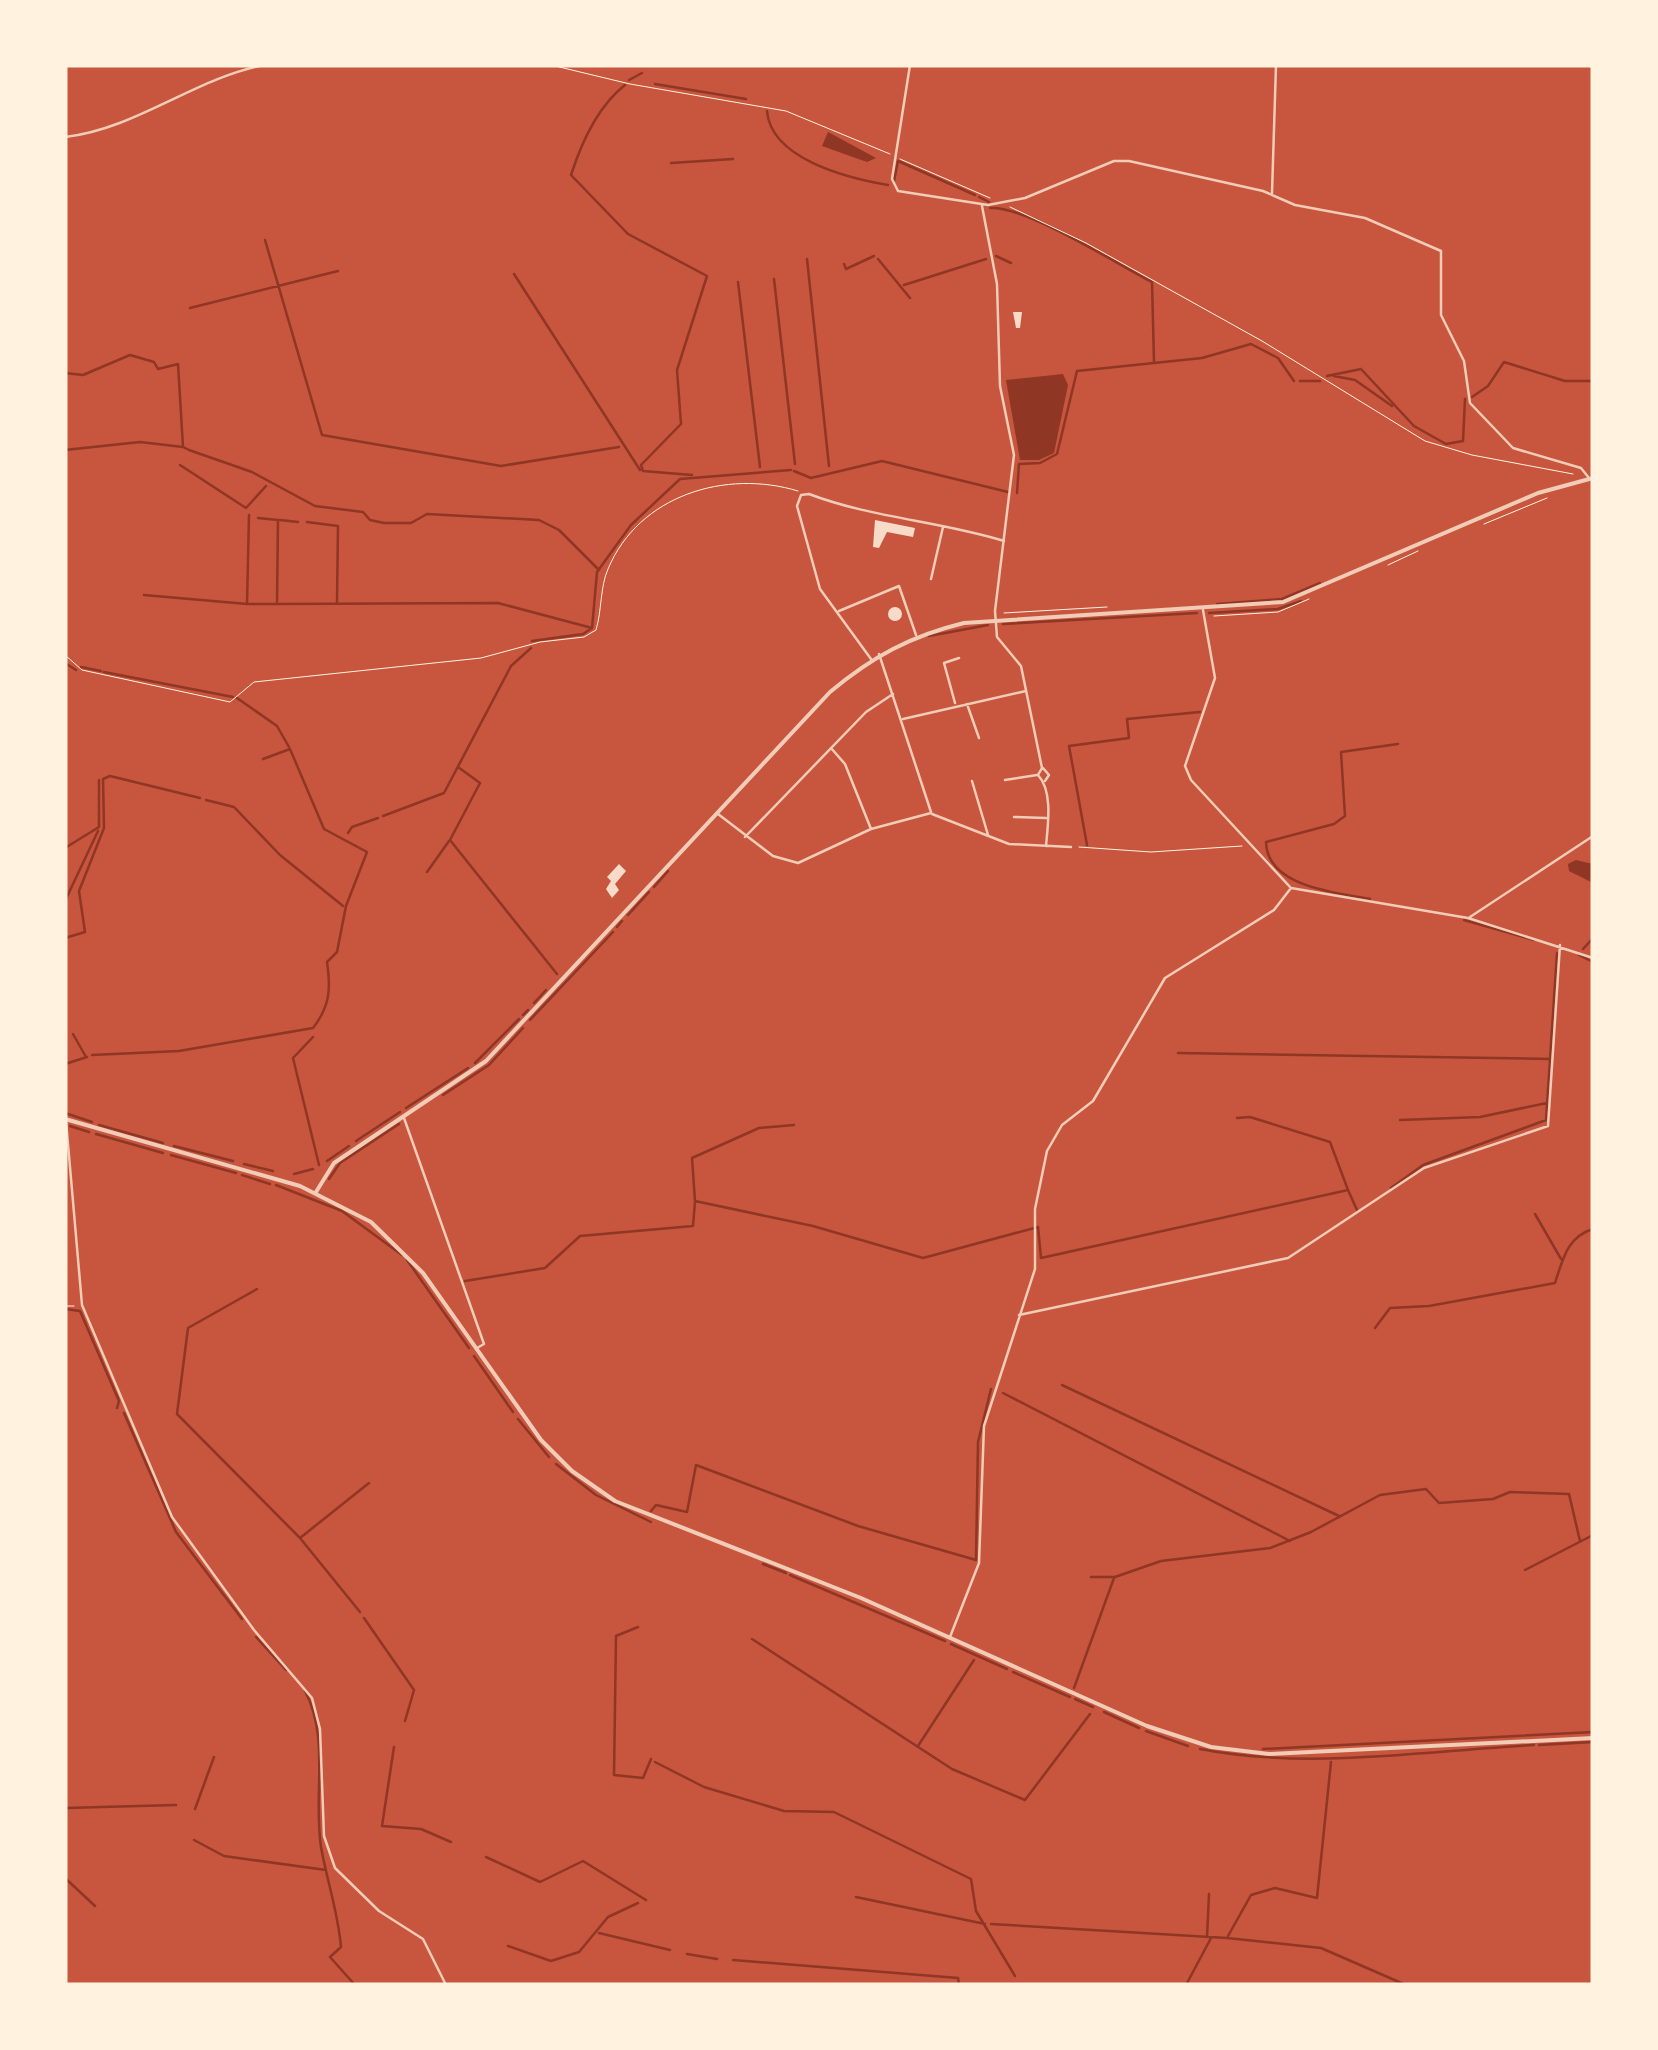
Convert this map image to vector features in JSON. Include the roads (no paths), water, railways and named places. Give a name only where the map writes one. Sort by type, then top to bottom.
[{"type":"street","points":[[65,137],[90,132],[224,76],[264,65]]},
{"type":"street","points":[[316,1192],[334,1163],[497,1050],[830,692],[879,654],[916,635],[995,620],[1283,602],[1538,493],[1591,478],[1581,468],[1513,448],[1470,403],[1464,361],[1442,315],[1441,251],[1437,247],[1365,218],[1295,205],[1263,190],[1114,161],[1001,203],[982,204],[895,190],[894,156],[910,65]]},
{"type":"street","points":[[1272,195],[1278,109],[1276,65]]},
{"type":"street","points":[[1263,190],[1271,187]]},
{"type":"street","points":[[982,204],[997,284],[1000,386],[1014,455],[995,620],[999,642],[1021,666],[1042,768],[1049,774],[1044,782]]},
{"type":"street","points":[[871,659],[820,589],[797,506],[801,495],[1006,542]]},
{"type":"street","points":[[931,578],[943,526]]},
{"type":"street","points":[[839,611],[899,586],[916,635]]},
{"type":"street","points":[[1203,609],[1215,678],[1185,766],[1191,780],[1291,888],[1443,918],[1468,918],[1593,958]]},
{"type":"street","points":[[879,654],[931,813]]},
{"type":"street","points":[[956,704],[944,663],[959,658]]},
{"type":"street","points":[[901,720],[1028,690]]},
{"type":"street","points":[[745,837],[830,746],[866,712],[893,694]]},
{"type":"street","points":[[967,703],[980,738]]},
{"type":"street","points":[[830,746],[846,764],[871,829]]},
{"type":"street","points":[[1038,775],[1042,768]]},
{"type":"street","points":[[1005,780],[1038,775]]},
{"type":"street","points":[[1038,775],[1044,782],[1046,846]]},
{"type":"street","points":[[972,781],[987,836]]},
{"type":"street","points":[[717,813],[782,861],[798,863],[871,829],[931,813],[1009,844],[1071,847]]},
{"type":"street","points":[[1014,817],[1048,818]]},
{"type":"street","points":[[1468,918],[1593,836]]},
{"type":"street","points":[[950,1638],[979,1563],[984,1426],[1036,1262],[1034,1208],[1052,1138],[1094,1100],[1166,978],[1274,910],[1291,888]]},
{"type":"street","points":[[1477,912],[1479,921]]},
{"type":"street","points":[[1019,1315],[1288,1258],[1424,1168],[1548,1126],[1560,945]]},
{"type":"street","points":[[404,1116],[484,1344],[476,1349]]},
{"type":"street","points":[[446,1985],[423,1940],[366,1900],[341,1876],[329,1857],[324,1836],[320,1730],[312,1698],[179,1531],[82,1304],[66,1119],[316,1192],[362,1216],[398,1244],[541,1440],[600,1492],[647,1516],[811,1577],[1145,1725],[1229,1750],[1306,1753],[1593,1738]]},
{"type":"waterway","points":[[629,80],[642,73]]},
{"type":"waterway","points":[[655,84],[746,99]]},
{"type":"waterway","points":[[625,85],[592,126],[571,175],[628,234],[707,276],[677,370],[681,424],[641,465],[643,471],[692,475]]},
{"type":"waterway","points":[[767,111],[772,128],[796,154],[833,171],[888,185]]},
{"type":"waterway","points":[[671,163],[733,159]]},
{"type":"waterway","points":[[894,181],[898,161],[975,195]]},
{"type":"waterway","points":[[979,197],[989,202]]},
{"type":"waterway","points":[[990,208],[1047,225],[1152,282],[1154,362]]},
{"type":"waterway","points":[[265,240],[322,435],[501,466],[619,447]]},
{"type":"waterway","points":[[844,264],[846,269],[874,256]]},
{"type":"waterway","points":[[996,256],[1011,263]]},
{"type":"waterway","points":[[807,259],[829,466]]},
{"type":"waterway","points":[[878,259],[910,298]]},
{"type":"waterway","points":[[904,285],[986,259]]},
{"type":"waterway","points":[[190,308],[338,271]]},
{"type":"waterway","points":[[514,274],[640,470]]},
{"type":"waterway","points":[[774,279],[795,464]]},
{"type":"waterway","points":[[738,282],[760,467]]},
{"type":"waterway","points":[[1017,493],[1019,464],[1040,463],[1057,454],[1077,371],[1202,358],[1251,344],[1278,358],[1294,381]]},
{"type":"waterway","points":[[65,373],[83,375],[130,355],[154,362],[158,369],[178,364],[183,447],[189,450],[252,472],[315,506],[363,512],[370,520],[384,523],[411,523],[427,514],[539,520],[559,530],[599,570]]},
{"type":"waterway","points":[[1472,397],[1488,386],[1504,362],[1565,381],[1593,381]]},
{"type":"waterway","points":[[1327,376],[1361,369],[1414,426],[1446,444],[1463,441],[1465,399]]},
{"type":"waterway","points":[[1334,376],[1355,380],[1392,406]]},
{"type":"waterway","points":[[1300,381],[1320,381]]},
{"type":"waterway","points":[[65,450],[140,442],[183,447]]},
{"type":"waterway","points":[[794,471],[811,478],[882,461],[1008,492]]},
{"type":"waterway","points":[[180,465],[246,508],[266,486]]},
{"type":"waterway","points":[[532,641],[583,634],[592,628],[597,572],[631,525],[680,479],[791,470]]},
{"type":"waterway","points":[[249,515],[247,604],[277,604]]},
{"type":"waterway","points":[[258,518],[278,520],[277,604],[498,603],[592,628]]},
{"type":"waterway","points":[[280,520],[298,522]]},
{"type":"waterway","points":[[307,522],[338,526],[337,602]]},
{"type":"waterway","points":[[1217,604],[1282,599],[1320,583]]},
{"type":"waterway","points":[[144,595],[247,604]]},
{"type":"waterway","points":[[1209,613],[1278,609],[1301,601]]},
{"type":"waterway","points":[[1003,624],[1197,613]]},
{"type":"waterway","points":[[929,636],[988,625]]},
{"type":"waterway","points":[[383,816],[444,793],[511,666],[531,648]]},
{"type":"waterway","points":[[65,663],[76,670]]},
{"type":"waterway","points":[[81,667],[101,671]]},
{"type":"waterway","points":[[104,672],[233,697]]},
{"type":"waterway","points":[[237,698],[277,726],[289,747]]},
{"type":"waterway","points":[[1087,845],[1069,746],[1129,738],[1127,719],[1200,712]]},
{"type":"waterway","points":[[1370,899],[1323,890],[1291,878],[1269,857],[1266,842],[1334,824],[1345,816],[1341,752],[1398,744]]},
{"type":"waterway","points":[[92,1055],[179,1051],[313,1028],[319,1020],[328,997],[327,962],[337,952],[346,906],[367,852],[324,829],[290,749],[263,759]]},
{"type":"waterway","points":[[458,767],[480,783],[450,840],[557,974]]},
{"type":"waterway","points":[[65,938],[85,932],[79,891],[104,828],[103,779],[110,776],[200,798]]},
{"type":"waterway","points":[[65,848],[99,827],[99,780]]},
{"type":"waterway","points":[[206,800],[234,807],[280,855],[343,906]]},
{"type":"waterway","points":[[348,833],[352,827],[378,818]]},
{"type":"waterway","points":[[65,901],[98,831]]},
{"type":"waterway","points":[[427,872],[449,841]]},
{"type":"waterway","points":[[654,887],[668,871]]},
{"type":"waterway","points":[[628,915],[649,892]]},
{"type":"waterway","points":[[1464,920],[1534,940]]},
{"type":"waterway","points":[[617,927],[622,921]]},
{"type":"waterway","points":[[530,1020],[613,932]]},
{"type":"waterway","points":[[1583,949],[1593,938]]},
{"type":"waterway","points":[[1391,1188],[1423,1165],[1546,1120],[1557,953]]},
{"type":"waterway","points":[[1579,955],[1593,962]]},
{"type":"waterway","points":[[534,1003],[546,990]]},
{"type":"waterway","points":[[523,1015],[528,1010]]},
{"type":"waterway","points":[[475,1063],[519,1019]]},
{"type":"waterway","points":[[443,1095],[489,1065],[523,1028]]},
{"type":"waterway","points":[[73,1034],[86,1057]]},
{"type":"waterway","points":[[313,1037],[293,1058],[319,1165]]},
{"type":"waterway","points":[[1178,1053],[1550,1059]]},
{"type":"waterway","points":[[65,1064],[87,1057]]},
{"type":"waterway","points":[[406,1108],[468,1068]]},
{"type":"waterway","points":[[1400,1120],[1480,1117],[1547,1103]]},
{"type":"waterway","points":[[356,1141],[400,1112]]},
{"type":"waterway","points":[[65,1113],[92,1122]]},
{"type":"waterway","points":[[1237,1118],[1250,1117],[1330,1142],[1348,1190]]},
{"type":"waterway","points":[[329,1179],[340,1163],[399,1124]]},
{"type":"waterway","points":[[99,1125],[163,1143]]},
{"type":"waterway","points":[[695,1201],[692,1158],[759,1128],[794,1125]]},
{"type":"waterway","points":[[70,1126],[89,1132]]},
{"type":"waterway","points":[[96,1134],[163,1153]]},
{"type":"waterway","points":[[174,1146],[233,1161]]},
{"type":"waterway","points":[[327,1161],[349,1146]]},
{"type":"waterway","points":[[171,1155],[236,1173]]},
{"type":"waterway","points":[[244,1164],[273,1171]]},
{"type":"waterway","points":[[294,1174],[313,1169]]},
{"type":"waterway","points":[[242,1175],[270,1184]]},
{"type":"waterway","points":[[276,1185],[342,1211],[402,1255]]},
{"type":"waterway","points":[[465,1281],[545,1268],[580,1236],[693,1226],[695,1201],[813,1226],[923,1258],[1038,1227],[1041,1258],[1348,1190],[1357,1210]]},
{"type":"waterway","points":[[1535,1214],[1561,1259]]},
{"type":"waterway","points":[[1375,1328],[1390,1308],[1429,1306],[1555,1283],[1572,1243],[1593,1229]]},
{"type":"waterway","points":[[407,1260],[469,1348]]},
{"type":"waterway","points":[[257,1289],[188,1328],[177,1414],[300,1538],[360,1612]]},
{"type":"waterway","points":[[65,1309],[80,1311],[119,1401],[117,1408]]},
{"type":"waterway","points":[[474,1356],[513,1412]]},
{"type":"waterway","points":[[1062,1385],[1339,1516]]},
{"type":"waterway","points":[[651,1511],[656,1505],[687,1512],[696,1465],[858,1526],[976,1560],[978,1442],[991,1389]]},
{"type":"waterway","points":[[1003,1393],[1290,1541]]},
{"type":"waterway","points":[[124,1413],[176,1532],[242,1619]]},
{"type":"waterway","points":[[518,1419],[549,1457]]},
{"type":"waterway","points":[[556,1464],[596,1495],[651,1522]]},
{"type":"waterway","points":[[300,1538],[369,1483]]},
{"type":"waterway","points":[[1091,1577],[1115,1577],[1161,1561],[1270,1548],[1311,1532],[1380,1495],[1426,1489],[1439,1503],[1493,1499],[1510,1492],[1569,1494],[1580,1541]]},
{"type":"waterway","points":[[1525,1570],[1593,1535]]},
{"type":"waterway","points":[[763,1564],[786,1573]]},
{"type":"waterway","points":[[790,1575],[945,1641]]},
{"type":"waterway","points":[[1074,1688],[1114,1578]]},
{"type":"waterway","points":[[364,1618],[414,1690],[405,1721]]},
{"type":"waterway","points":[[638,1627],[616,1636],[614,1775],[643,1778],[651,1759]]},
{"type":"waterway","points":[[256,1637],[286,1670]]},
{"type":"waterway","points":[[752,1639],[952,1769],[1025,1800],[1090,1714]]},
{"type":"waterway","points":[[951,1644],[1007,1669]]},
{"type":"waterway","points":[[918,1746],[974,1660]]},
{"type":"waterway","points":[[1013,1672],[1070,1697]]},
{"type":"waterway","points":[[305,1691],[317,1728],[321,1847],[341,1947],[330,1957],[355,1985]]},
{"type":"waterway","points":[[1075,1699],[1093,1707]]},
{"type":"waterway","points":[[1104,1712],[1139,1728]]},
{"type":"waterway","points":[[1146,1731],[1188,1746]]},
{"type":"waterway","points":[[1263,1749],[1593,1732]]},
{"type":"waterway","points":[[1539,1745],[1593,1742]]},
{"type":"waterway","points":[[1200,1749],[1324,1759],[1534,1745]]},
{"type":"waterway","points":[[394,1747],[382,1826],[421,1829],[451,1842]]},
{"type":"waterway","points":[[195,1809],[214,1757]]},
{"type":"waterway","points":[[655,1762],[704,1787],[784,1811],[834,1812],[971,1879],[976,1911],[1015,1976]]},
{"type":"waterway","points":[[1228,1936],[1251,1895],[1275,1888],[1317,1898],[1331,1762]]},
{"type":"waterway","points":[[65,1808],[176,1805]]},
{"type":"waterway","points":[[194,1840],[224,1856],[326,1870]]},
{"type":"waterway","points":[[486,1857],[540,1882],[583,1861],[646,1900]]},
{"type":"waterway","points":[[65,1878],[95,1906]]},
{"type":"waterway","points":[[1207,1937],[1209,1894]]},
{"type":"waterway","points":[[856,1897],[985,1924]]},
{"type":"waterway","points":[[508,1946],[551,1961],[579,1952],[608,1917],[638,1903]]},
{"type":"waterway","points":[[991,1924],[1227,1938],[1321,1948],[1406,1985]]},
{"type":"waterway","points":[[599,1933],[670,1950]]},
{"type":"waterway","points":[[1186,1985],[1211,1938]]},
{"type":"waterway","points":[[687,1954],[717,1959]]},
{"type":"waterway","points":[[733,1960],[958,1978],[959,1985]]}]
